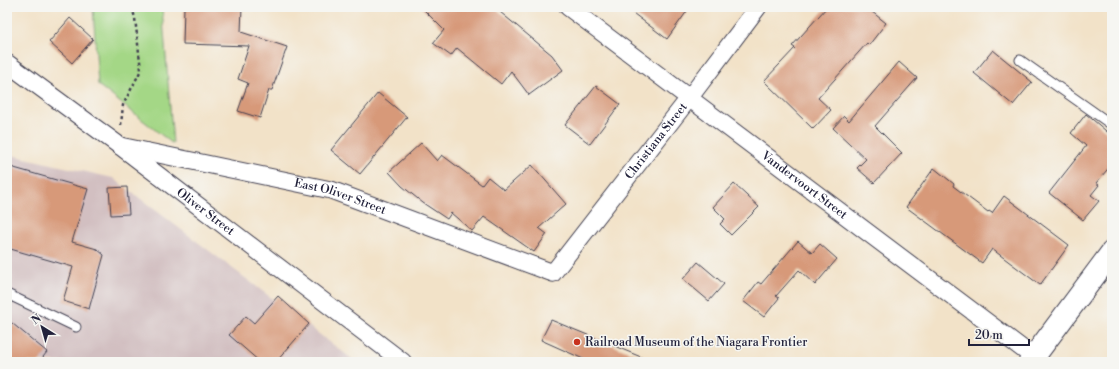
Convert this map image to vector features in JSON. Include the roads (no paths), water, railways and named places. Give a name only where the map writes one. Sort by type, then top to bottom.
[{"type":"street","name":"Vandervoort Street","points":[[568,7],[1034,360]]},
{"type":"street","name":"Christiana Street","points":[[553,274],[690,98],[758,7]]},
{"type":"street","name":"Oliver Street","points":[[7,63],[120,146],[403,362]]},
{"type":"street","name":"East Oliver Street","points":[[120,146],[331,190],[553,274]]},
{"type":"street","points":[[1034,360],[1112,252]]},
{"type":"lane","points":[[1020,60],[1112,125]]},
{"type":"lane","points":[[7,294],[76,327]]},
{"type":"place","name":"Railroad Museum of the Niagara Frontier","points":[[577,342]]}]
